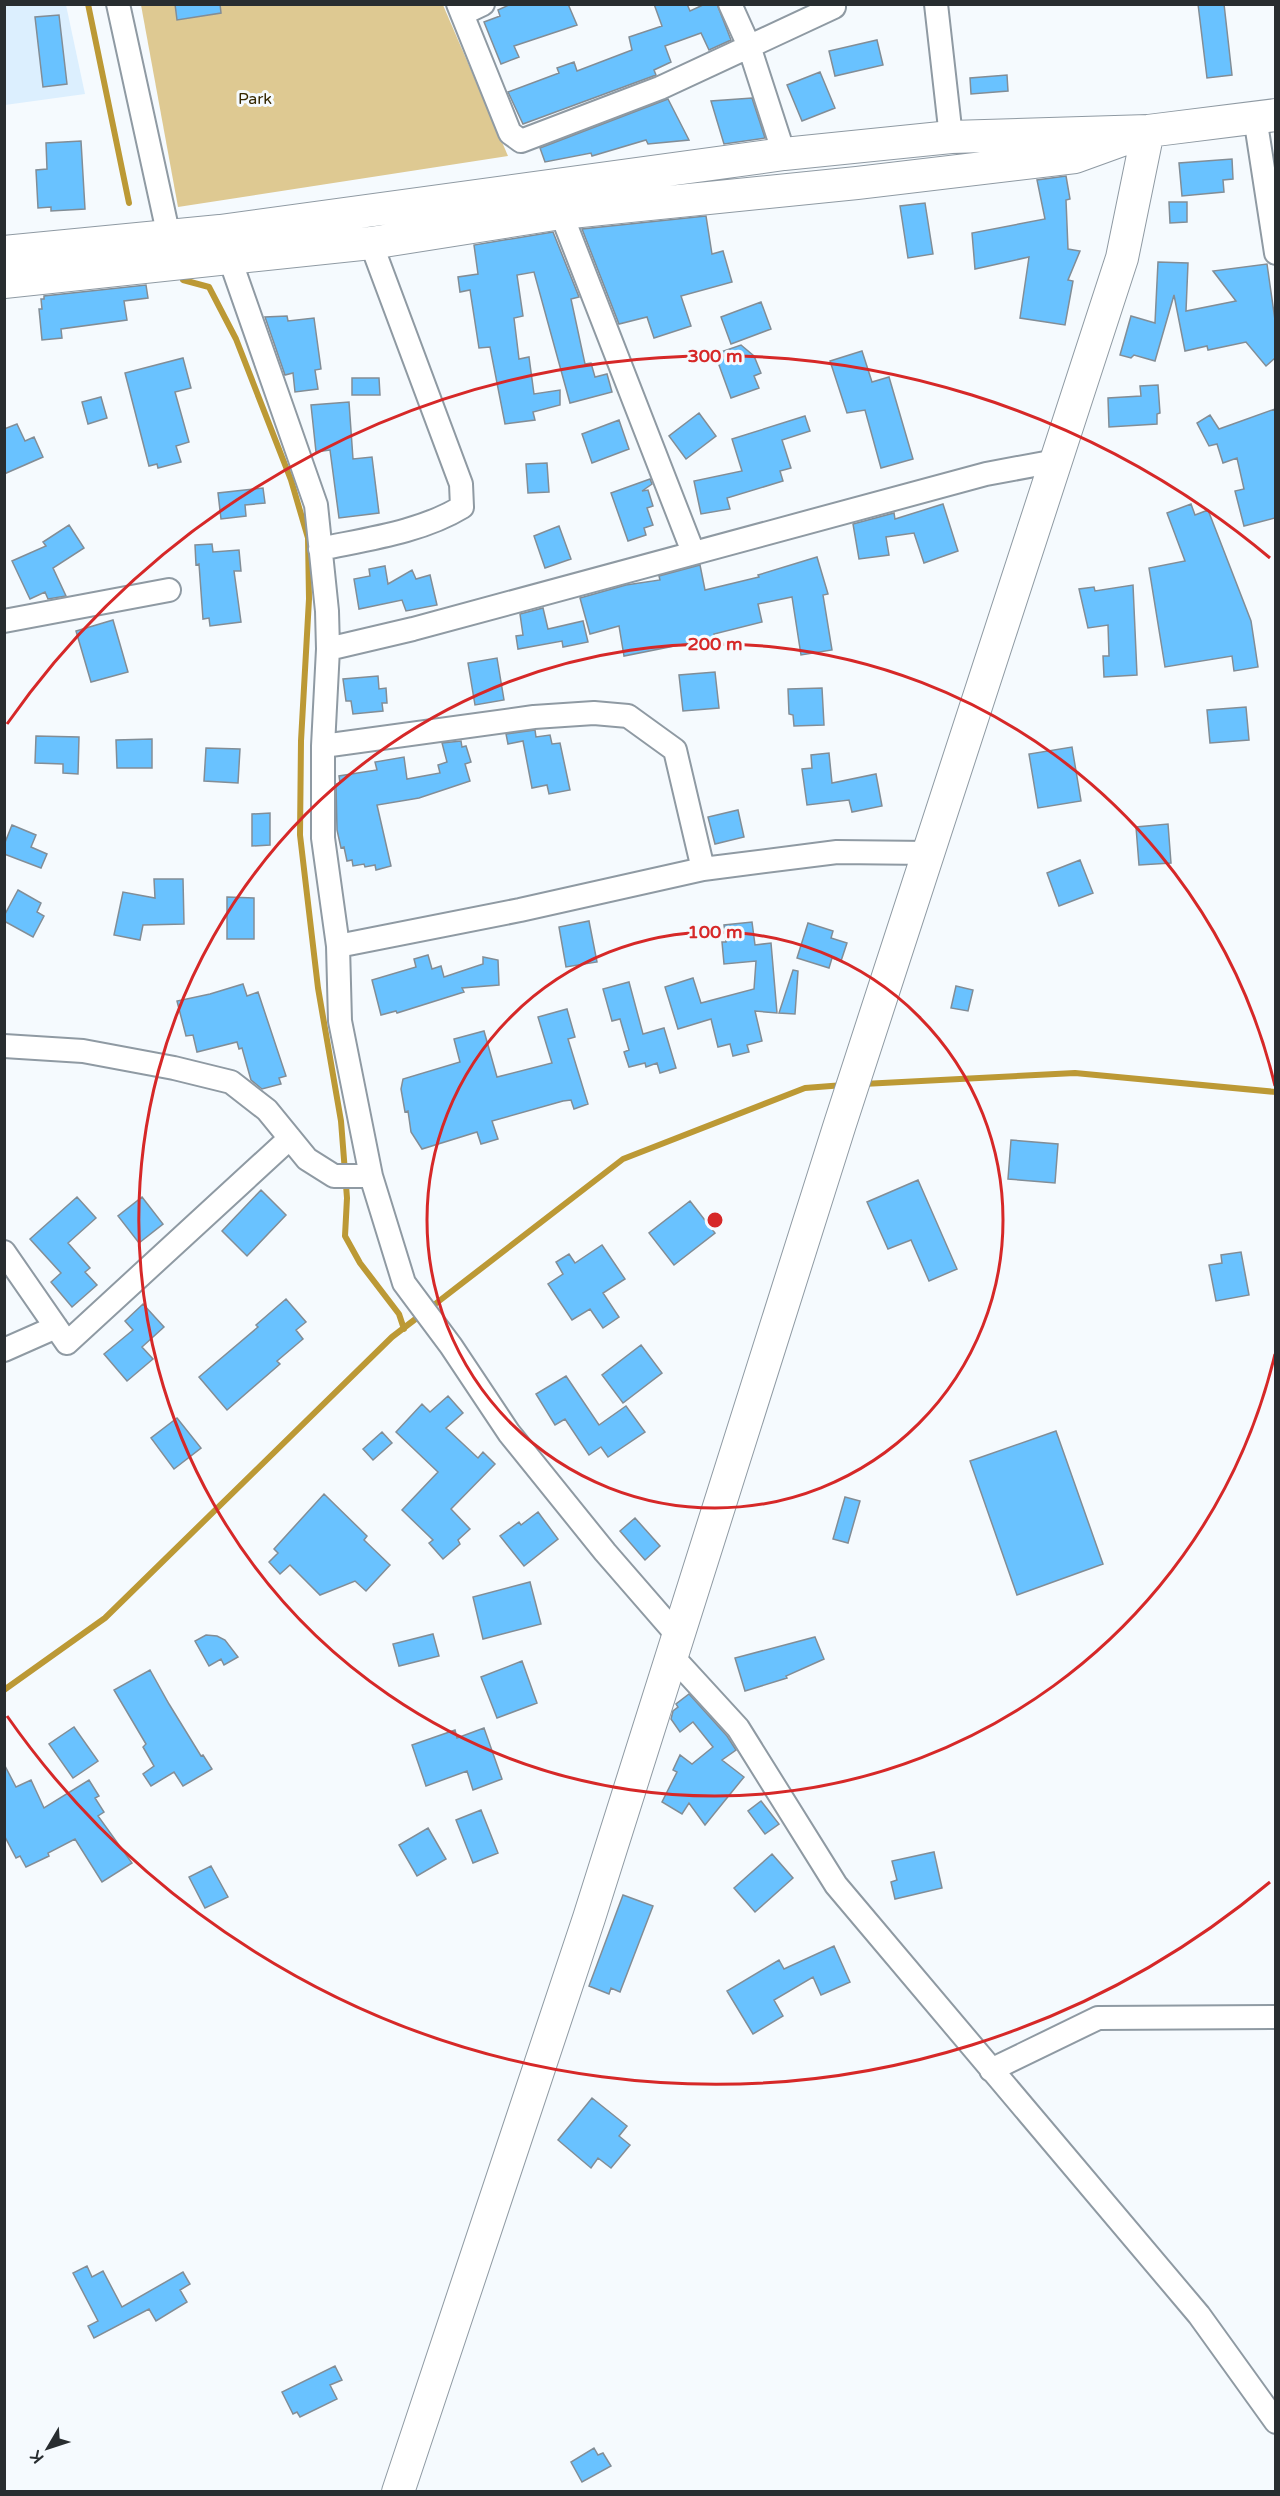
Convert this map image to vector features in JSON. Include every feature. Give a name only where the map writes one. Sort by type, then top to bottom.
[{"type":"main road","points":[[4,282],[150,265],[225,245],[784,154],[951,137],[1149,131],[1265,116]]},
{"type":"main road","points":[[4,252],[169,237],[225,245],[371,243],[561,213],[857,183],[1076,157],[1149,131]]},
{"type":"main road","points":[[398,2492],[590,1918],[840,1124],[1122,258],[1149,131]]},
{"type":"street","points":[[118,4],[169,237]]},
{"type":"street","points":[[483,4],[460,9],[510,133],[521,141],[660,88],[834,7]]},
{"type":"street","points":[[730,4],[748,46],[784,154]]},
{"type":"street","points":[[936,4],[951,137]]},
{"type":"street","points":[[1265,116],[1275,253]]},
{"type":"street","points":[[561,213],[693,552]]},
{"type":"street","points":[[321,549],[398,531],[449,515],[462,507],[461,484],[371,243]]},
{"type":"street","points":[[225,245],[316,505],[328,649],[323,746],[323,838],[338,946],[340,1021],[364,1176],[404,1283],[451,1346],[509,1433],[605,1552],[738,1728],[836,1885],[1199,2315],[1275,2422]]},
{"type":"street","points":[[328,649],[413,629],[986,474],[1056,461]]},
{"type":"street","points":[[4,621],[169,590]]},
{"type":"street","points":[[323,746],[534,717],[594,713],[628,716],[675,750],[703,869]]},
{"type":"street","points":[[338,946],[520,910],[703,869],[837,852],[929,853]]},
{"type":"street","points":[[4,1046],[83,1051],[174,1068],[231,1082],[267,1110],[307,1159],[334,1176],[364,1176]]},
{"type":"street","points":[[4,1252],[67,1343],[290,1138]]},
{"type":"street","points":[[4,1350],[56,1327]]},
{"type":"street","points":[[991,2070],[1098,2018],[1275,2018]]},
{"type":"shaded area","points":[[4,5],[66,5],[85,94],[5,105]]},
{"type":"green space","name":"Park","points":[[141,5],[443,5],[508,156],[178,207]]},
{"type":"building","points":[[175,4],[220,4],[221,13],[177,20]]},
{"type":"building","points":[[511,4],[568,4],[577,25],[514,46],[519,57],[501,64],[484,22],[500,16],[498,10]]},
{"type":"building","points":[[654,4],[687,4],[690,11],[705,4],[717,4],[731,40],[709,50],[701,33],[665,46],[671,62],[654,70],[656,75],[523,124],[508,92],[559,73],[557,68],[574,62],[577,71],[632,50],[629,37],[662,26]]},
{"type":"building","points":[[1198,4],[1224,4],[1232,75],[1207,78]]},
{"type":"building","points":[[59,15],[67,84],[43,87],[35,17]]},
{"type":"building","points":[[877,40],[883,65],[835,76],[829,51]]},
{"type":"building","points":[[820,72],[835,108],[802,121],[787,85]]},
{"type":"building","points":[[1007,75],[1008,91],[971,94],[970,78]]},
{"type":"building","points":[[752,98],[765,138],[724,144],[711,101]]},
{"type":"building","points":[[668,99],[689,140],[648,144],[646,140],[592,156],[591,153],[545,162],[540,148]]},
{"type":"building","points":[[81,141],[85,209],[51,211],[51,207],[38,208],[36,170],[47,169],[46,143]]},
{"type":"building","points":[[1232,159],[1233,179],[1223,180],[1224,192],[1182,196],[1179,163]]},
{"type":"building","points":[[1066,176],[1070,199],[1066,200],[1068,249],[1080,251],[1068,280],[1073,281],[1065,325],[1020,318],[1029,257],[975,269],[972,233],[1045,219],[1037,180]]},
{"type":"building","points":[[1169,202],[1187,202],[1187,222],[1170,223]]},
{"type":"building","points":[[925,203],[933,254],[908,258],[900,206]]},
{"type":"building","points":[[706,216],[712,254],[723,251],[732,282],[681,296],[691,326],[654,338],[647,317],[619,324],[582,229]]},
{"type":"building","points":[[553,232],[579,297],[571,299],[585,364],[591,363],[595,377],[607,374],[612,392],[570,403],[534,272],[517,275],[523,316],[514,318],[519,359],[529,357],[534,394],[560,390],[560,405],[533,412],[535,420],[505,424],[490,347],[479,348],[470,290],[460,292],[458,277],[478,274],[474,245]]},
{"type":"building","points":[[1158,262],[1188,263],[1186,311],[1236,301],[1213,271],[1267,264],[1275,320],[1275,358],[1266,366],[1246,342],[1208,350],[1207,346],[1185,351],[1174,295],[1155,361],[1134,355],[1131,358],[1120,355],[1131,316],[1155,323]]},
{"type":"building","points":[[146,285],[148,298],[124,301],[127,320],[61,329],[62,338],[42,340],[39,309],[42,309],[41,299],[44,299],[44,296]]},
{"type":"building","points":[[761,302],[771,329],[731,344],[721,317]]},
{"type":"building","points":[[287,316],[288,321],[314,318],[321,369],[315,370],[318,389],[295,392],[293,373],[285,375],[265,317]]},
{"type":"building","points":[[741,345],[754,356],[761,373],[754,376],[759,388],[731,398],[715,354]]},
{"type":"building","points":[[862,351],[872,382],[889,377],[913,459],[881,468],[865,410],[847,413],[830,361]]},
{"type":"building","points":[[183,358],[191,388],[175,392],[189,442],[176,446],[181,462],[158,468],[157,464],[149,466],[125,373]]},
{"type":"building","points":[[352,378],[379,378],[380,395],[352,395]]},
{"type":"building","points":[[1158,385],[1160,413],[1157,414],[1157,424],[1109,427],[1108,398],[1141,396],[1140,386]]},
{"type":"building","points":[[101,397],[107,418],[88,424],[82,402]]},
{"type":"building","points":[[349,402],[353,459],[372,457],[379,513],[339,518],[330,450],[316,452],[311,405]]},
{"type":"building","points":[[1275,409],[1275,518],[1244,526],[1235,491],[1244,489],[1237,458],[1223,463],[1217,444],[1209,446],[1197,423],[1210,415],[1219,429]]},
{"type":"building","points":[[699,413],[716,436],[686,459],[669,436]]},
{"type":"building","points":[[805,416],[810,431],[782,440],[791,468],[780,471],[783,481],[727,498],[730,509],[701,514],[694,481],[742,471],[732,439]]},
{"type":"building","points":[[619,420],[629,449],[592,463],[582,434]]},
{"type":"building","points":[[17,424],[25,441],[34,437],[43,457],[4,474],[4,429]]},
{"type":"building","points":[[547,463],[549,492],[528,493],[526,464]]},
{"type":"building","points":[[650,479],[652,484],[642,491],[648,490],[653,506],[647,508],[653,525],[644,528],[646,535],[628,541],[611,493]]},
{"type":"building","points":[[263,488],[265,503],[245,505],[246,516],[221,519],[218,493]]},
{"type":"building","points":[[943,504],[958,551],[924,563],[914,533],[886,537],[889,555],[859,559],[853,524],[894,513],[895,519]]},
{"type":"building","points":[[1191,504],[1195,515],[1208,510],[1251,621],[1258,667],[1234,671],[1232,656],[1165,667],[1149,568],[1185,561],[1167,513]]},
{"type":"building","points":[[69,525],[84,548],[53,568],[66,596],[48,599],[45,592],[30,599],[12,561],[46,546],[43,542]]},
{"type":"building","points":[[559,526],[571,559],[545,568],[534,536]]},
{"type":"building","points":[[212,544],[213,552],[239,550],[241,571],[234,571],[241,622],[210,626],[209,618],[203,619],[199,564],[196,565],[195,545]]},
{"type":"building","points":[[817,557],[828,594],[823,595],[832,650],[801,655],[792,597],[758,604],[762,622],[714,634],[715,638],[624,656],[619,626],[590,634],[580,598],[626,585],[660,580],[659,576],[700,565],[705,590],[759,577],[758,575]]},
{"type":"building","points":[[385,566],[388,584],[412,570],[416,579],[430,575],[437,605],[406,611],[402,600],[359,609],[354,579],[370,576],[369,569]]},
{"type":"building","points":[[1133,585],[1137,675],[1104,677],[1103,656],[1109,656],[1108,625],[1088,628],[1079,589],[1094,587],[1095,591]]},
{"type":"building","points":[[543,608],[548,629],[583,621],[588,642],[563,647],[562,641],[518,649],[516,636],[523,635],[520,614]]},
{"type":"building","points":[[113,620],[128,672],[91,682],[76,631]]},
{"type":"building","points":[[497,658],[504,700],[475,705],[468,663]]},
{"type":"building","points":[[715,672],[719,708],[683,711],[679,675]]},
{"type":"building","points":[[378,676],[379,689],[386,688],[387,703],[382,703],[383,711],[353,714],[351,701],[346,701],[343,679]]},
{"type":"building","points":[[822,688],[824,725],[794,726],[793,715],[789,714],[788,689]]},
{"type":"building","points":[[1246,707],[1249,740],[1210,743],[1207,710]]},
{"type":"building","points":[[535,730],[536,737],[550,735],[552,744],[560,743],[570,790],[549,794],[547,785],[532,788],[523,741],[508,744],[506,734]]},
{"type":"building","points":[[36,736],[79,737],[78,774],[63,773],[63,764],[35,763]]},
{"type":"building","points":[[152,739],[152,768],[117,768],[116,740]]},
{"type":"building","points":[[461,741],[462,747],[466,746],[471,762],[465,764],[470,781],[419,798],[377,805],[391,866],[376,870],[375,865],[353,866],[352,860],[347,861],[337,830],[336,784],[340,783],[339,776],[377,770],[375,762],[404,757],[407,779],[440,773],[438,765],[447,762],[442,743]]},
{"type":"building","points":[[1072,747],[1081,801],[1038,808],[1029,754]]},
{"type":"building","points":[[206,748],[240,749],[238,783],[204,781]]},
{"type":"building","points":[[829,753],[832,783],[876,774],[882,806],[852,812],[849,800],[807,805],[802,769],[812,768],[811,755]]},
{"type":"building","points":[[738,810],[744,837],[715,844],[708,817]]},
{"type":"building","points":[[270,813],[270,845],[252,846],[252,814]]},
{"type":"building","points":[[1168,824],[1171,863],[1139,865],[1136,827]]},
{"type":"building","points":[[12,825],[36,835],[31,847],[47,854],[41,868],[4,854],[4,845]]},
{"type":"building","points":[[1080,860],[1093,893],[1059,906],[1047,873]]},
{"type":"building","points":[[154,879],[183,879],[184,924],[143,925],[140,940],[114,935],[123,892],[155,898]]},
{"type":"building","points":[[18,890],[41,903],[37,912],[44,916],[33,937],[4,921],[4,916]]},
{"type":"building","points":[[227,897],[254,898],[254,939],[227,939]]},
{"type":"building","points":[[589,921],[597,962],[566,967],[559,927]]},
{"type":"building","points":[[752,922],[755,945],[771,943],[777,1013],[755,1011],[762,1041],[747,1045],[749,1052],[733,1056],[730,1044],[718,1047],[711,1019],[678,1029],[665,987],[693,978],[701,1003],[754,989],[756,961],[724,964],[722,942],[726,942],[724,925]]},
{"type":"building","points":[[808,923],[833,931],[831,938],[847,943],[841,961],[832,958],[829,968],[797,958]]},
{"type":"building","points":[[428,955],[432,969],[441,966],[444,977],[483,964],[483,957],[498,960],[499,985],[462,988],[464,992],[397,1013],[396,1011],[381,1015],[372,980],[416,967],[414,959]]},
{"type":"building","points":[[793,970],[798,971],[795,1014],[779,1013]]},
{"type":"building","points":[[629,982],[643,1034],[664,1028],[676,1068],[660,1073],[657,1063],[646,1067],[645,1063],[629,1067],[624,1052],[629,1050],[620,1019],[612,1021],[603,989]]},
{"type":"building","points":[[243,984],[247,996],[258,992],[286,1076],[279,1078],[281,1084],[262,1089],[251,1080],[242,1048],[239,1049],[237,1042],[197,1052],[193,1035],[186,1036],[177,1001]]},
{"type":"building","points":[[956,986],[973,990],[968,1011],[951,1008]]},
{"type":"building","points":[[567,1009],[575,1037],[568,1039],[588,1104],[574,1109],[571,1100],[563,1101],[492,1121],[498,1139],[481,1144],[477,1132],[422,1149],[411,1132],[408,1111],[405,1112],[401,1089],[403,1079],[460,1062],[454,1039],[484,1031],[497,1077],[552,1063],[538,1017]]},
{"type":"building","points":[[1011,1140],[1058,1144],[1055,1183],[1008,1179]]},
{"type":"building","points":[[918,1180],[957,1269],[929,1281],[911,1240],[888,1249],[867,1202]]},
{"type":"building","points":[[261,1190],[286,1215],[247,1256],[222,1231]]},
{"type":"building","points":[[77,1197],[96,1218],[68,1243],[90,1268],[85,1272],[97,1285],[72,1307],[51,1282],[61,1273],[30,1239]]},
{"type":"building","points":[[142,1197],[163,1224],[139,1243],[118,1216]]},
{"type":"building","points":[[690,1201],[715,1233],[674,1265],[649,1233]]},
{"type":"building","points":[[602,1245],[625,1279],[603,1293],[619,1317],[603,1328],[590,1309],[572,1320],[548,1284],[563,1274],[556,1262],[569,1254],[575,1263]]},
{"type":"building","points":[[1241,1252],[1249,1295],[1216,1301],[1209,1265],[1222,1263],[1221,1255]]},
{"type":"building","points":[[286,1299],[306,1322],[296,1330],[303,1339],[277,1361],[280,1364],[227,1410],[199,1377],[258,1327],[256,1325]]},
{"type":"building","points":[[143,1304],[164,1327],[142,1347],[153,1359],[127,1381],[104,1354],[133,1330],[125,1321]]},
{"type":"building","points":[[641,1345],[662,1373],[623,1403],[602,1375]]},
{"type":"building","points":[[566,1376],[599,1425],[626,1406],[645,1432],[608,1457],[601,1447],[589,1455],[565,1419],[555,1425],[536,1394]]},
{"type":"building","points":[[448,1396],[463,1413],[446,1428],[478,1458],[483,1452],[495,1464],[451,1509],[470,1529],[458,1540],[460,1544],[443,1559],[429,1543],[433,1540],[402,1510],[438,1472],[396,1432],[422,1404],[430,1412]]},
{"type":"building","points":[[177,1418],[201,1448],[174,1469],[151,1438]]},
{"type":"building","points":[[1056,1431],[1103,1564],[1017,1595],[970,1461]]},
{"type":"building","points":[[382,1432],[392,1443],[373,1460],[363,1449]]},
{"type":"building","points":[[324,1494],[367,1536],[364,1540],[390,1565],[366,1591],[355,1581],[320,1595],[290,1565],[280,1574],[269,1562],[278,1553],[274,1549]]},
{"type":"building","points":[[845,1497],[860,1501],[848,1543],[833,1539]]},
{"type":"building","points":[[538,1512],[558,1539],[524,1566],[500,1536],[519,1522],[521,1525]]},
{"type":"building","points":[[635,1518],[660,1546],[645,1560],[620,1531]]},
{"type":"building","points":[[530,1582],[541,1624],[483,1639],[473,1597]]},
{"type":"building","points":[[433,1634],[439,1656],[399,1666],[393,1644]]},
{"type":"building","points":[[206,1635],[217,1636],[225,1640],[238,1657],[224,1665],[221,1659],[209,1666],[195,1641]]},
{"type":"building","points":[[815,1637],[824,1659],[786,1676],[787,1678],[745,1691],[735,1658]]},
{"type":"building","points":[[522,1661],[537,1703],[497,1718],[481,1677]]},
{"type":"building","points":[[150,1670],[201,1756],[203,1755],[212,1769],[183,1786],[174,1772],[151,1786],[143,1774],[154,1766],[143,1747],[146,1744],[114,1690]]},
{"type":"building","points":[[689,1694],[727,1736],[736,1750],[722,1760],[744,1777],[705,1825],[689,1803],[682,1814],[662,1802],[677,1772],[673,1770],[680,1755],[692,1764],[713,1747],[693,1722],[680,1732],[671,1719],[673,1711],[678,1707],[676,1704]]},
{"type":"building","points":[[74,1727],[98,1761],[73,1778],[49,1744]]},
{"type":"building","points":[[484,1728],[502,1779],[473,1790],[467,1771],[426,1786],[412,1745],[455,1730],[457,1738]]},
{"type":"building","points":[[4,1764],[16,1787],[31,1780],[44,1808],[89,1780],[99,1796],[95,1798],[104,1812],[98,1816],[132,1863],[102,1882],[75,1839],[48,1853],[49,1856],[26,1867],[20,1856],[16,1858],[4,1835]]},
{"type":"building","points":[[761,1801],[779,1824],[765,1834],[748,1811]]},
{"type":"building","points":[[481,1810],[498,1853],[473,1863],[456,1820]]},
{"type":"building","points":[[428,1828],[446,1859],[417,1876],[399,1845]]},
{"type":"building","points":[[934,1852],[942,1888],[895,1899],[891,1882],[897,1880],[892,1861]]},
{"type":"building","points":[[772,1854],[793,1878],[755,1912],[734,1888]]},
{"type":"building","points":[[211,1866],[228,1897],[205,1908],[189,1877]]},
{"type":"building","points":[[623,1895],[653,1906],[620,1992],[611,1988],[609,1994],[589,1986]]},
{"type":"building","points":[[834,1946],[850,1982],[821,1995],[813,1977],[774,2000],[783,2016],[753,2034],[727,1991],[779,1960],[784,1969]]},
{"type":"building","points":[[592,2098],[627,2126],[619,2136],[630,2145],[611,2168],[598,2158],[591,2168],[558,2140]]},
{"type":"building","points":[[87,2266],[92,2277],[103,2271],[122,2307],[183,2272],[190,2284],[180,2290],[187,2302],[156,2321],[149,2309],[94,2338],[88,2326],[98,2321],[73,2273]]},
{"type":"building","points":[[335,2366],[342,2380],[330,2385],[337,2399],[300,2417],[297,2412],[293,2414],[282,2392]]},
{"type":"building","points":[[594,2448],[598,2455],[603,2453],[611,2466],[582,2482],[571,2462]]},
{"type":"waterway","points":[[88,4],[129,203]]},
{"type":"waterway","points":[[183,280],[209,287],[236,339],[291,480],[308,538],[309,599],[301,741],[300,835],[318,988],[341,1121],[347,1198],[345,1236],[360,1263],[399,1314],[404,1329]]},
{"type":"waterway","points":[[863,1084],[1075,1073],[1276,1092]]},
{"type":"waterway","points":[[430,1308],[623,1159],[805,1088],[844,1085]]},
{"type":"waterway","points":[[4,1690],[105,1618],[392,1337],[422,1314]]}]
